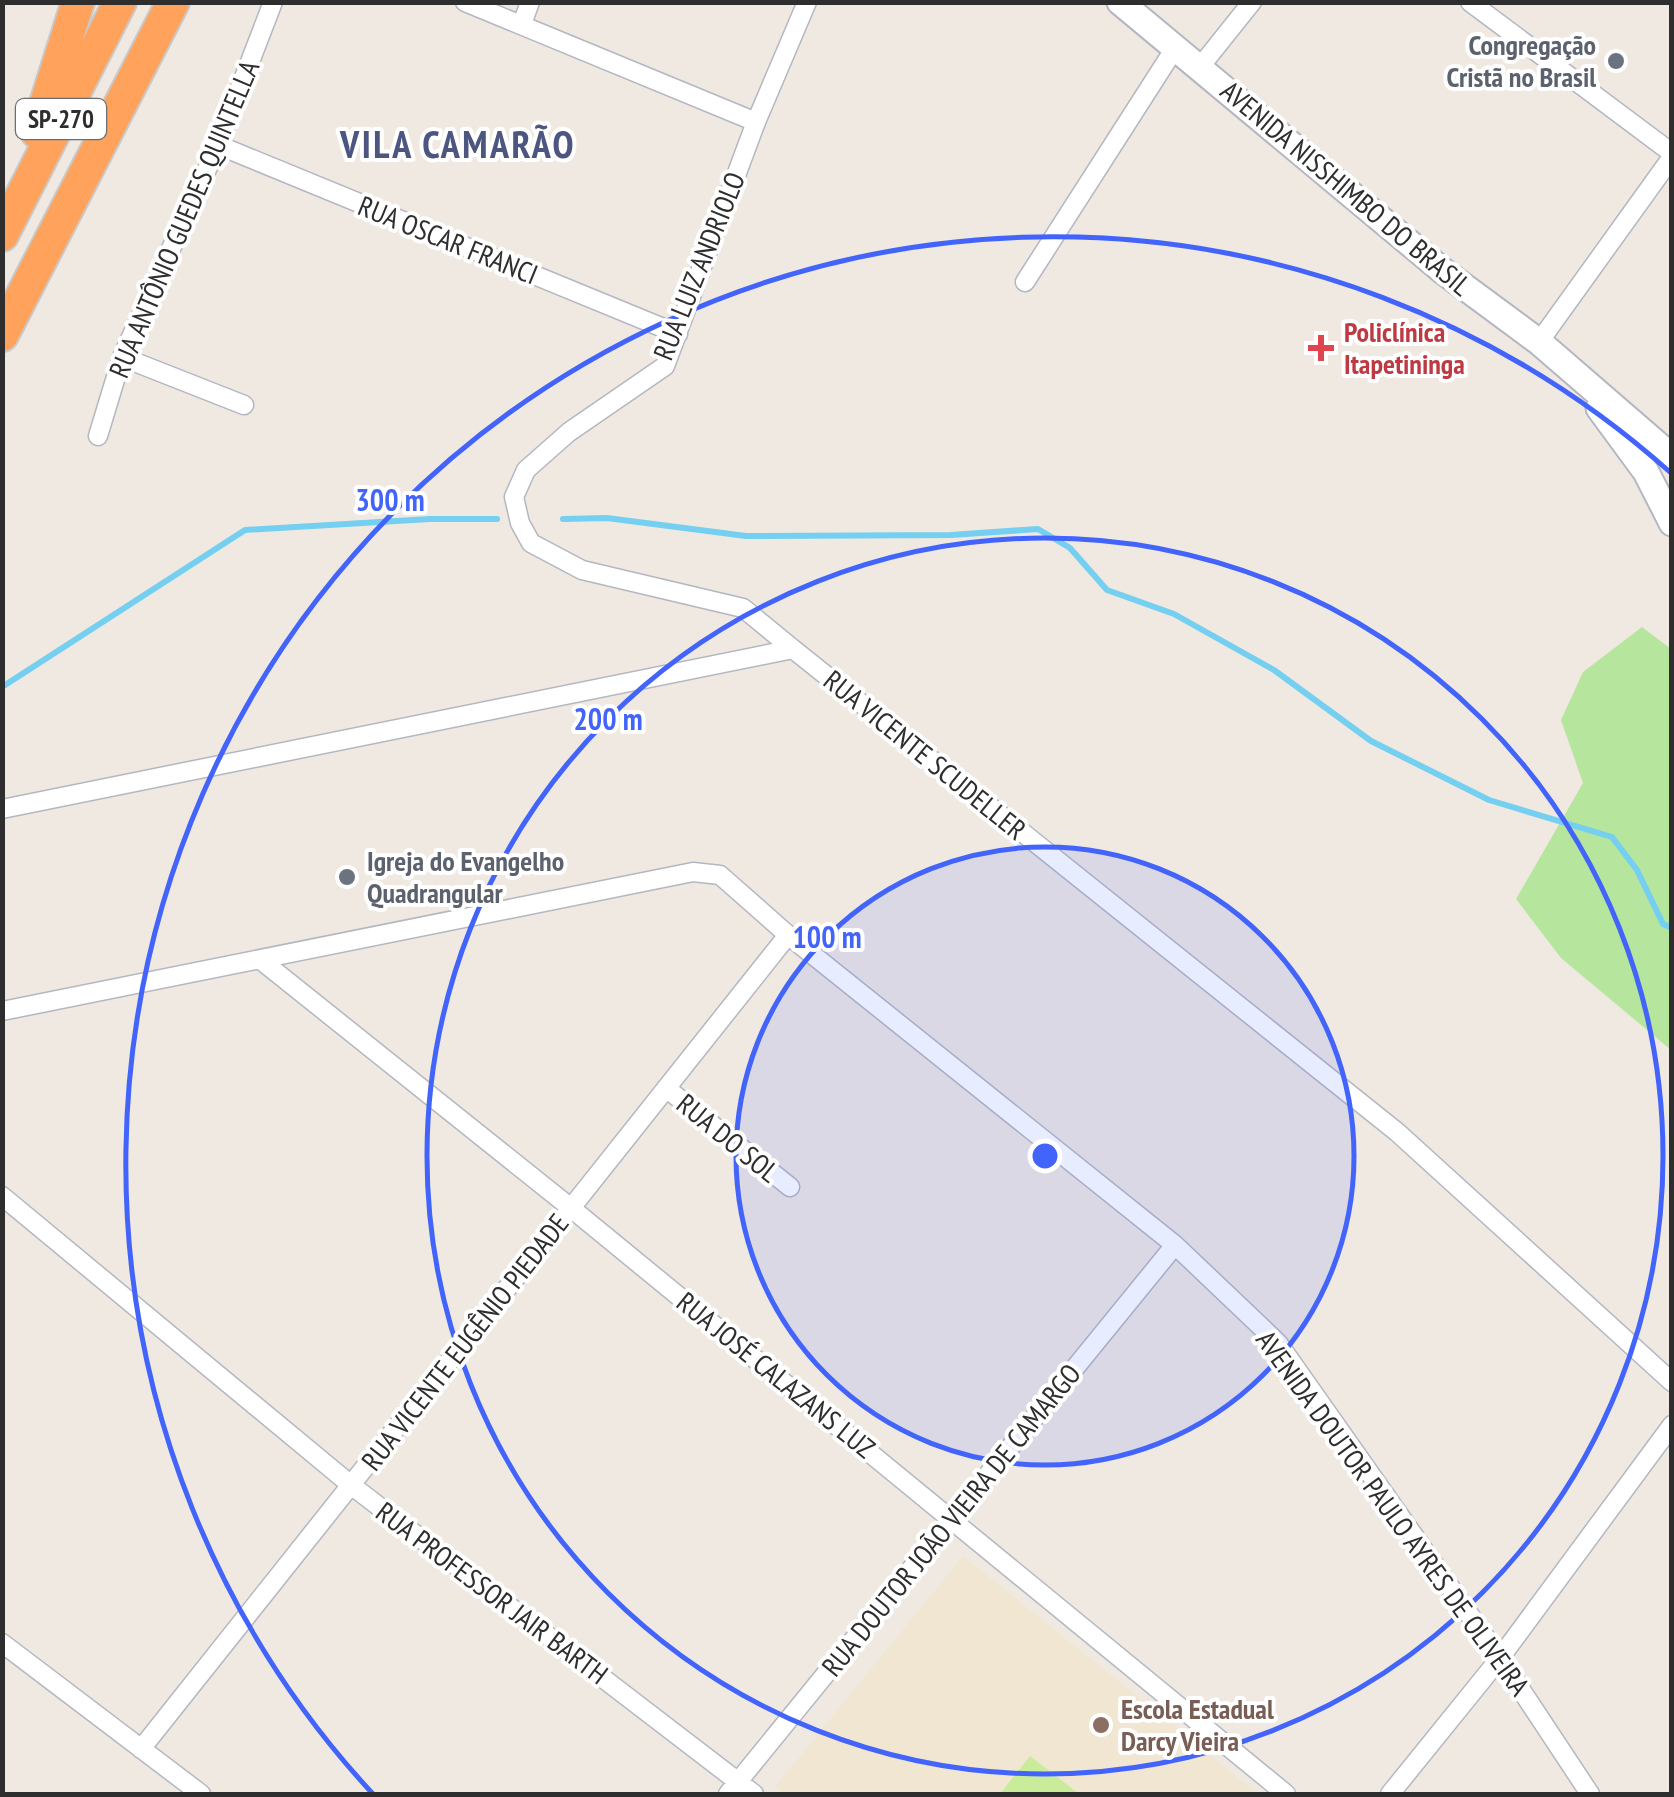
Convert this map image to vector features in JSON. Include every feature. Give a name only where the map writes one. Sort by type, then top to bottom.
[{"type":"highway","points":[[6,229],[78,2]]},
{"type":"highway","name":"SP-270","points":[[6,229],[120,2]]},
{"type":"highway","name":"SP-270","points":[[2,335],[173,2]]},
{"type":"main road","name":"AVENIDA NISSHIMBO DO BRASIL","points":[[1120,2],[1442,271],[1539,342],[1672,457]]},
{"type":"main road","name":"AVENIDA NISSHIMBO DO BRASIL","points":[[1572,372],[1646,472],[1672,524]]},
{"type":"street","name":"RUA ANTÔNIO GUEDES QUINTELLA","points":[[98,436],[122,357],[218,145],[273,2]]},
{"type":"street","points":[[465,2],[756,122]]},
{"type":"street","points":[[522,24],[530,2]]},
{"type":"street","name":"RUA LUIZ ANDRIOLO","points":[[794,649],[743,608],[582,570],[531,543],[520,523],[514,497],[526,470],[568,432],[665,366],[756,122],[807,2]]},
{"type":"street","points":[[1200,67],[1252,2]]},
{"type":"street","points":[[1470,2],[1672,155],[1539,342]]},
{"type":"street","points":[[1025,282],[1175,48]]},
{"type":"street","name":"RUA OSCAR FRANCI","points":[[218,145],[678,334]]},
{"type":"street","points":[[122,357],[244,405]]},
{"type":"street","points":[[2,809],[794,649]]},
{"type":"street","name":"RUA VICENTE SCUDELLER","points":[[794,649],[1397,1132],[1672,1382]]},
{"type":"street","name":"AVENIDA DOUTOR PAULO AYRES DE OLIVEIRA","points":[[2,1011],[692,872],[720,876],[1174,1245],[1278,1344],[1500,1658],[1590,1794]]},
{"type":"street","name":"RUA VICENTE EUGÊNIO PIEDADE","points":[[141,1749],[788,935]]},
{"type":"street","name":"RUA JOSÉ CALAZANS LUZ","points":[[262,961],[571,1208],[1286,1794]]},
{"type":"street","name":"RUA DO SOL","points":[[666,1088],[790,1187]]},
{"type":"street","name":"RUA PROFESSOR JAIR BARTH","points":[[2,1196],[351,1485],[733,1788],[754,1794]]},
{"type":"street","name":"RUA DOUTOR JOÃO VIEIRA DE CAMARGO","points":[[733,1788],[1174,1245]]},
{"type":"street","points":[[1390,1794],[1500,1658],[1672,1424]]},
{"type":"street","points":[[2,1642],[200,1794]]},
{"type":"shaded area","points":[[963,1556],[1258,1794],[784,1794],[775,1787]]},
{"type":"green space","points":[[1642,627],[1671,649],[1671,1050],[1561,958],[1516,899],[1583,783],[1561,720],[1583,672]]},
{"type":"green space","points":[[1030,1756],[1079,1794],[1000,1794]]},
{"type":"waterway","points":[[563,519],[607,518],[746,536],[951,535],[1038,529],[1070,548],[1107,590],[1174,614],[1274,670],[1371,741],[1489,800],[1612,837],[1637,870],[1663,924],[1672,928]]},
{"type":"waterway","points":[[2,687],[245,530],[497,519]]},
{"type":"place","name":"Congregação Cristã no Brasil","points":[[1616,61]]},
{"type":"place","name":"Policlínica Itapetininga","points":[[1321,348]]},
{"type":"place","name":"Igreja do Evangelho Quadrangular","points":[[347,877]]},
{"type":"place","name":"Escola Estadual Darcy Vieira","points":[[1101,1725]]},
{"type":"district","name":"VILA CAMARÃO","points":[[458,145]]}]
